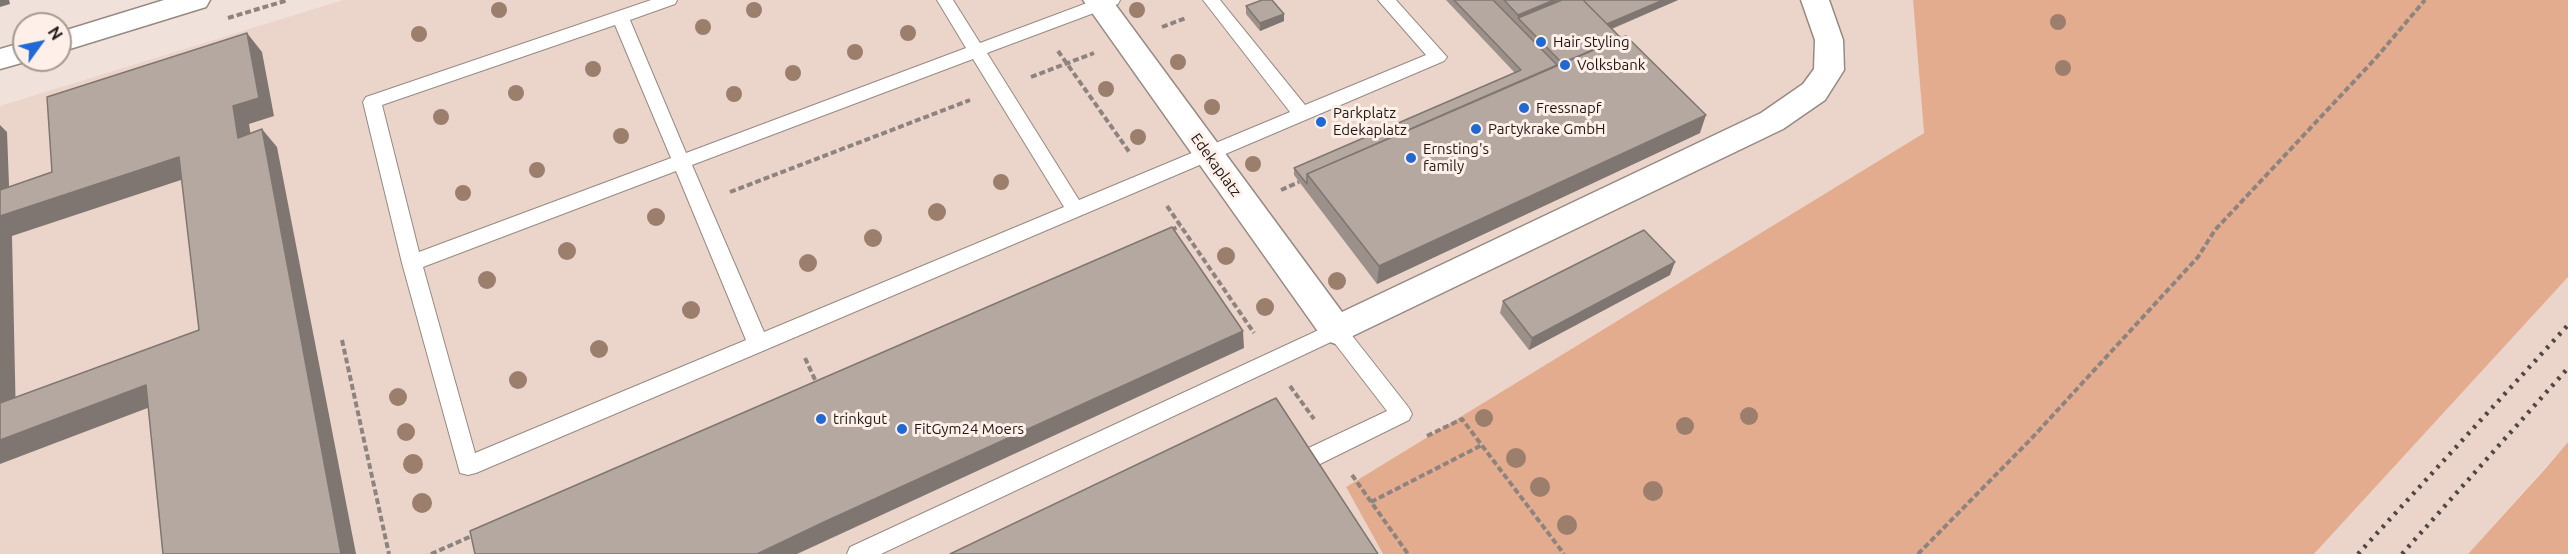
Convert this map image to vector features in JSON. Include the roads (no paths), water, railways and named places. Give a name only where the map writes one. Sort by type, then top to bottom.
[{"type":"street","points":[[72,38],[196,0]]},
{"type":"street","points":[[1336,330],[1772,121],[1814,92],[1828,70],[1829,40],[1815,0]]},
{"type":"street","name":"Edekaplatz","points":[[1103,2],[1208,153],[1336,330]]},
{"type":"lane","points":[[669,0],[372,102],[412,263],[468,466],[1438,57],[1386,0]]},
{"type":"lane","points":[[945,0],[1075,209]]},
{"type":"lane","points":[[1211,0],[1302,114]]},
{"type":"lane","points":[[412,263],[978,52],[1103,2]]},
{"type":"lane","points":[[620,16],[758,343]]},
{"type":"lane","points":[[858,554],[1336,330],[1402,414],[1308,459]]},
{"type":"railway","points":[[2358,554],[2568,325]]},
{"type":"railway","points":[[2402,554],[2568,368]]},
{"type":"place","name":"Hair Styling","points":[[1541,42]]},
{"type":"place","name":"Volksbank","points":[[1565,65]]},
{"type":"place","name":"Fressnapf","points":[[1524,108]]},
{"type":"place","name":"Parkplatz Edekaplatz","points":[[1321,122]]},
{"type":"place","name":"Partykrake GmbH","points":[[1476,129]]},
{"type":"place","name":"Ernsting's family","points":[[1411,158]]},
{"type":"place","name":"trinkgut","points":[[821,419]]},
{"type":"place","name":"FitGym24 Moers","points":[[902,429]]}]
